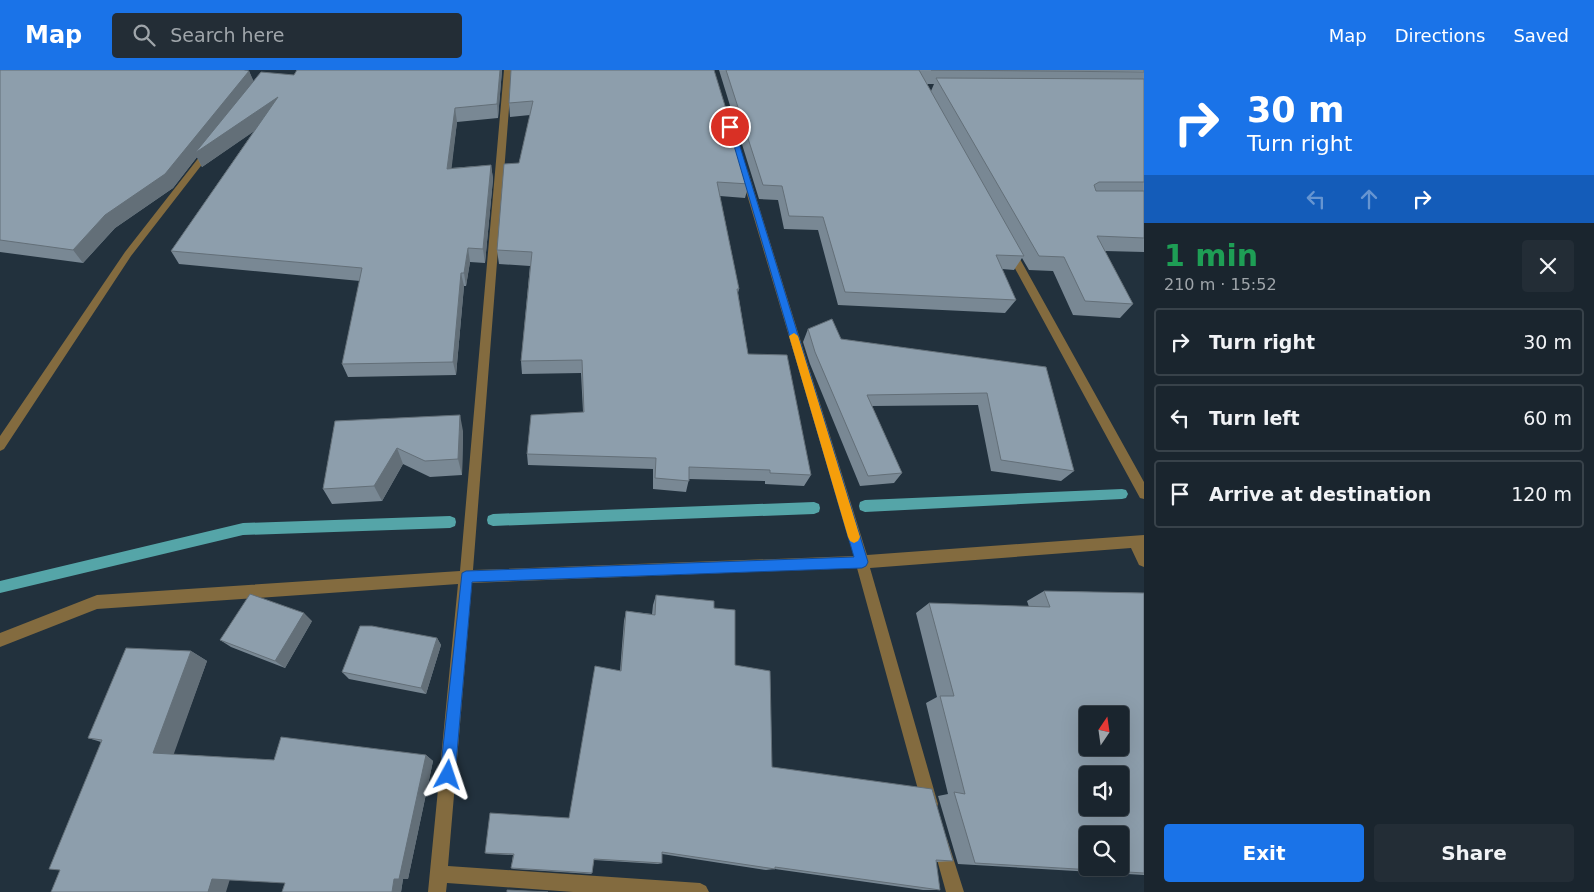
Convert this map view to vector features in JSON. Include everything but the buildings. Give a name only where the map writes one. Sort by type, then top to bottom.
[{"type":"street","points":[[437,892],[466,577],[508,70]]},
{"type":"street","points":[[0,446],[128,254],[218,139]]},
{"type":"street","points":[[742,165],[862,562],[933,817]]},
{"type":"street","points":[[1007,244],[1144,494]]},
{"type":"street","points":[[0,640],[97,602],[466,577],[862,562],[1139,541],[1144,561]]},
{"type":"street","points":[[939,836],[955,892]]},
{"type":"street","points":[[438,874],[700,892]]},
{"type":"waterway","points":[[865,506],[1122,494]]},
{"type":"waterway","points":[[493,520],[814,508]]},
{"type":"waterway","points":[[0,587],[243,529],[450,522]]},
{"type":"slow traffic","points":[[794,336],[854,537]]},
{"type":"route","points":[[448,775],[466,577],[862,562],[730,127]]}]
